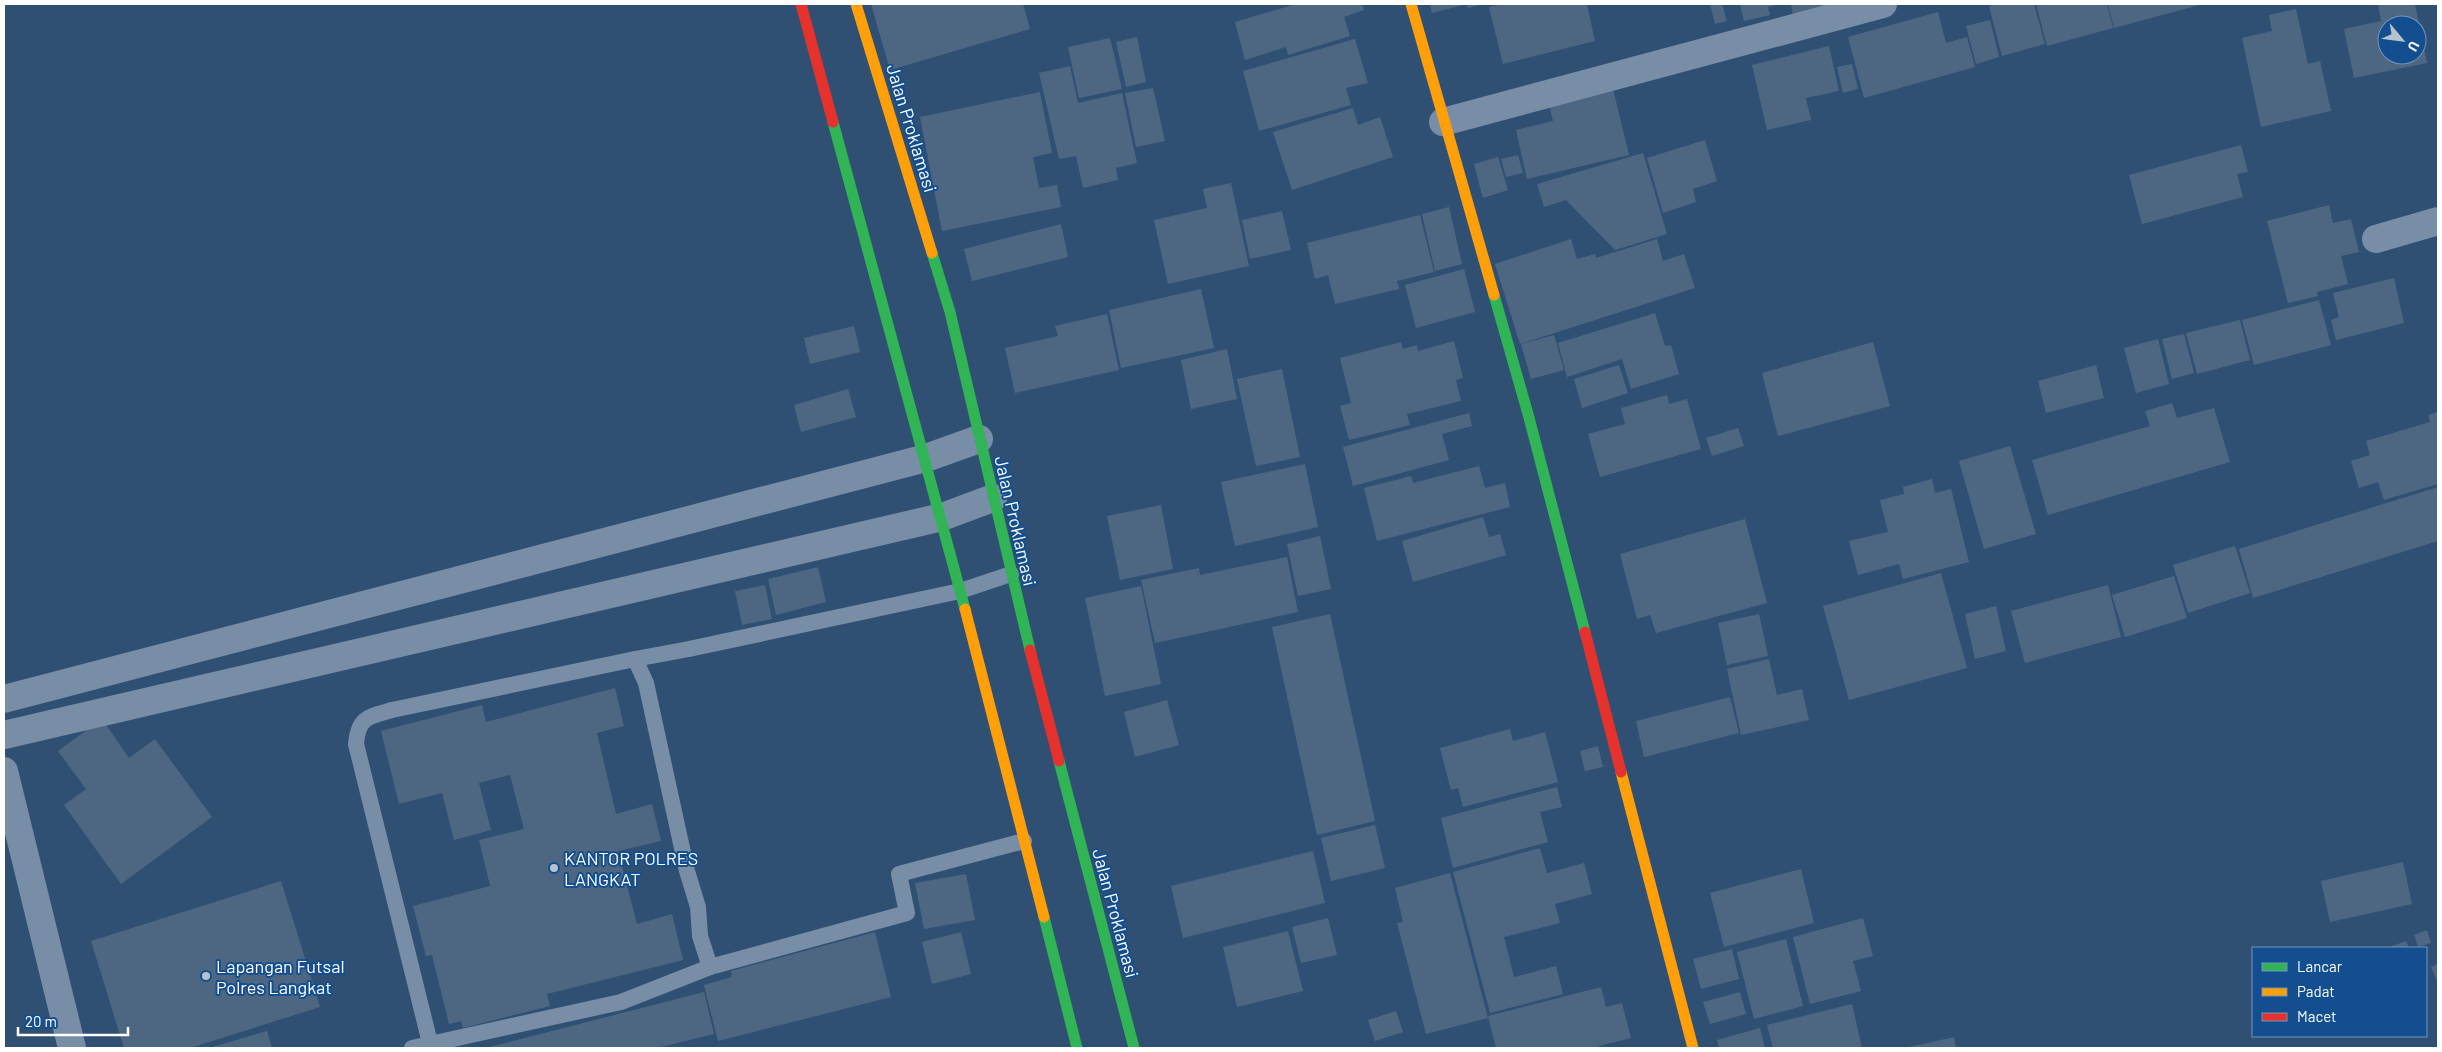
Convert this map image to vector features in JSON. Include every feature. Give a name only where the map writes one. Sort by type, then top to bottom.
[{"type":"street","points":[[801,4],[942,517],[1077,1048]]},
{"type":"street","name":"Jalan Proklamasi","points":[[856,4],[950,312],[1011,574],[1134,1048]]},
{"type":"street","points":[[1412,4],[1443,122],[1528,414],[1693,1048]]},
{"type":"street","points":[[1443,122],[1883,4]]},
{"type":"street","points":[[2376,239],[2438,221]]},
{"type":"street","points":[[4,700],[926,458],[979,439]]},
{"type":"street","points":[[4,736],[942,517],[993,498]]},
{"type":"street","points":[[4,771],[72,1048]]},
{"type":"lane","points":[[430,1044],[356,744],[357,728],[366,718],[392,710],[960,591],[1011,574]]},
{"type":"lane","points":[[635,659],[646,683],[687,871],[698,907],[700,936],[710,967]]},
{"type":"lane","points":[[412,1048],[621,1002],[710,967],[907,913],[899,874],[1024,841]]},
{"type":"building","points":[[871,4],[1023,4],[1030,29],[890,70]]},
{"type":"building","points":[[1296,4],[1362,4],[1364,10],[1344,17],[1350,36],[1288,55],[1286,47],[1245,60],[1235,22]]},
{"type":"building","points":[[1430,4],[1467,4],[1432,13]]},
{"type":"building","points":[[1467,4],[1483,4],[1468,8]]},
{"type":"building","points":[[1502,4],[1587,4],[1595,41],[1503,64],[1489,7]]},
{"type":"building","points":[[1710,4],[1722,4],[1727,21],[1715,24]]},
{"type":"building","points":[[1740,4],[1779,4],[1768,7],[1770,15],[1744,21]]},
{"type":"building","points":[[1791,4],[1845,4],[1794,21]]},
{"type":"building","points":[[1996,4],[2034,4],[2045,44],[2002,56],[1989,6]]},
{"type":"building","points":[[2036,4],[2107,4],[2113,28],[2047,46]]},
{"type":"building","points":[[2108,4],[2203,4],[2114,28]]},
{"type":"building","points":[[2378,4],[2415,4],[2417,15],[2380,15]]},
{"type":"building","points":[[2296,9],[2308,64],[2320,61],[2331,111],[2261,127],[2242,38],[2272,31],[2269,15]]},
{"type":"building","points":[[1938,12],[1946,43],[1967,37],[1975,67],[1864,98],[1848,37]]},
{"type":"building","points":[[1990,20],[1999,57],[1976,64],[1966,26]]},
{"type":"building","points":[[2377,22],[2377,65],[2417,65],[2354,78],[2344,29]]},
{"type":"building","points":[[1137,37],[1146,82],[1126,87],[1116,42]]},
{"type":"building","points":[[1110,38],[1122,89],[1079,98],[1068,47]]},
{"type":"building","points":[[1355,39],[1368,83],[1346,88],[1351,105],[1259,131],[1243,71]]},
{"type":"building","points":[[1829,46],[1839,91],[1806,98],[1811,120],[1767,130],[1752,65]]},
{"type":"building","points":[[1852,64],[1858,89],[1843,93],[1837,67]]},
{"type":"building","points":[[1070,66],[1078,103],[1122,93],[1137,163],[1116,168],[1118,180],[1083,188],[1076,156],[1059,159],[1039,73]]},
{"type":"building","points":[[1153,88],[1165,141],[1136,147],[1125,93]]},
{"type":"building","points":[[1613,89],[1629,155],[1527,179],[1516,130],[1553,121],[1549,104]]},
{"type":"building","points":[[1040,92],[1052,153],[1033,157],[1039,188],[1057,185],[1061,207],[942,231],[920,117]]},
{"type":"building","points":[[1353,108],[1358,125],[1380,117],[1393,157],[1292,190],[1273,132]]},
{"type":"building","points":[[1705,140],[1717,181],[1693,189],[1696,202],[1663,213],[1647,158]]},
{"type":"building","points":[[2241,145],[2248,172],[2237,174],[2243,197],[2142,224],[2129,175]]},
{"type":"building","points":[[1643,153],[1667,234],[1615,250],[1566,200],[1544,207],[1537,184]]},
{"type":"building","points":[[1518,155],[1523,173],[1506,177],[1501,159]]},
{"type":"building","points":[[1498,157],[1508,190],[1483,198],[1474,164]]},
{"type":"building","points":[[1231,183],[1249,266],[1168,284],[1154,220],[1207,208],[1203,189]]},
{"type":"building","points":[[2329,205],[2333,223],[2351,219],[2359,252],[2341,256],[2348,284],[2317,292],[2318,296],[2288,303],[2267,221]]},
{"type":"building","points":[[1449,207],[1462,264],[1435,271],[1422,214]]},
{"type":"building","points":[[1282,211],[1291,250],[1250,259],[1242,220]]},
{"type":"building","points":[[1420,215],[1434,272],[1397,281],[1399,289],[1335,304],[1328,275],[1315,279],[1307,243]]},
{"type":"building","points":[[1061,224],[1068,257],[972,281],[964,249]]},
{"type":"building","points":[[1571,239],[1577,259],[1595,254],[1596,258],[1657,239],[1663,261],[1684,254],[1695,288],[1520,344],[1495,264]]},
{"type":"building","points":[[1464,269],[1475,312],[1416,328],[1405,285]]},
{"type":"building","points":[[2394,278],[2404,323],[2336,340],[2331,320],[2339,317],[2333,293]]},
{"type":"building","points":[[1201,289],[1214,348],[1121,368],[1109,310]]},
{"type":"building","points":[[2319,300],[2331,345],[2254,365],[2242,320]]},
{"type":"building","points":[[1655,313],[1665,346],[1671,345],[1679,374],[1631,389],[1622,359],[1567,377],[1558,343]]},
{"type":"building","points":[[1107,314],[1119,370],[1015,393],[1005,348],[1058,336],[1055,326]]},
{"type":"building","points":[[2240,320],[2250,360],[2197,374],[2186,333]]},
{"type":"building","points":[[854,326],[860,352],[810,364],[804,338]]},
{"type":"building","points":[[2184,334],[2194,373],[2172,379],[2162,339]]},
{"type":"building","points":[[1554,335],[1564,370],[1531,379],[1521,344]]},
{"type":"building","points":[[2158,339],[2169,384],[2136,393],[2124,348]]},
{"type":"building","points":[[1454,341],[1463,378],[1456,380],[1461,401],[1407,414],[1410,425],[1349,440],[1340,406],[1351,403],[1340,358],[1401,342],[1403,349],[1417,345],[1418,351]]},
{"type":"building","points":[[1873,342],[1890,406],[1778,436],[1762,373]]},
{"type":"building","points":[[1227,349],[1237,399],[1191,409],[1181,360]]},
{"type":"building","points":[[1619,365],[1628,393],[1582,408],[1574,379]]},
{"type":"building","points":[[2096,365],[2104,398],[2046,413],[2038,381]]},
{"type":"building","points":[[1282,369],[1300,457],[1256,466],[1237,379]]},
{"type":"building","points":[[848,389],[856,417],[801,432],[794,405]]},
{"type":"building","points":[[1667,395],[1669,404],[1687,399],[1701,449],[1600,477],[1588,434],[1625,424],[1621,408]]},
{"type":"building","points":[[2172,403],[2177,418],[2214,408],[2230,462],[2048,515],[2032,460],[2150,426],[2145,411]]},
{"type":"building","points":[[2438,412],[2438,484],[2384,500],[2378,482],[2359,488],[2351,461],[2370,455],[2366,441],[2430,422],[2428,415]]},
{"type":"building","points":[[1469,413],[1472,426],[1442,434],[1449,460],[1353,486],[1343,447]]},
{"type":"building","points":[[1738,428],[1744,446],[1712,456],[1706,438]]},
{"type":"building","points":[[2010,446],[2036,534],[1984,549],[1959,461]]},
{"type":"building","points":[[1305,464],[1318,527],[1235,546],[1221,482]]},
{"type":"building","points":[[1479,466],[1485,488],[1505,483],[1510,507],[1377,541],[1364,488],[1411,476],[1413,483]]},
{"type":"building","points":[[1932,479],[1935,493],[1951,489],[1969,562],[1903,579],[1899,564],[1858,575],[1849,541],[1888,532],[1880,500],[1904,494],[1903,487]]},
{"type":"building","points":[[2438,487],[2438,541],[2253,598],[2239,549]]},
{"type":"building","points":[[1161,505],[1173,569],[1120,580],[1107,516]]},
{"type":"building","points":[[1483,517],[1489,537],[1500,534],[1506,555],[1413,582],[1402,541]]},
{"type":"building","points":[[1745,519],[1767,603],[1656,633],[1650,615],[1637,619],[1620,554]]},
{"type":"building","points":[[1320,536],[1331,589],[1298,596],[1287,544]]},
{"type":"building","points":[[2235,546],[2250,593],[2188,613],[2173,565]]},
{"type":"building","points":[[1287,557],[1298,612],[1155,643],[1141,580],[1199,568],[1200,575]]},
{"type":"building","points":[[818,567],[826,602],[776,615],[768,579]]},
{"type":"building","points":[[1941,573],[1967,668],[1849,700],[1823,606]]},
{"type":"building","points":[[2174,576],[2187,618],[2125,637],[2112,595]]},
{"type":"building","points":[[765,585],[772,619],[742,625],[735,591]]},
{"type":"building","points":[[2108,585],[2121,637],[2025,663],[2011,611]]},
{"type":"building","points":[[1141,586],[1161,684],[1105,696],[1085,598]]},
{"type":"building","points":[[1996,606],[2006,651],[1975,659],[1965,614]]},
{"type":"building","points":[[1330,614],[1375,821],[1317,835],[1272,627]]},
{"type":"building","points":[[1759,614],[1768,656],[1727,665],[1718,623]]},
{"type":"building","points":[[1769,659],[1777,695],[1802,689],[1809,720],[1741,735],[1727,669]]},
{"type":"building","name":"KANTOR POLRES LANGKAT","points":[[615,688],[624,726],[597,733],[616,814],[652,804],[661,841],[618,851],[637,924],[672,914],[683,960],[547,994],[550,1006],[463,1028],[461,1021],[449,1024],[432,955],[426,956],[413,906],[490,886],[479,840],[524,829],[510,775],[479,783],[491,830],[454,840],[442,793],[399,804],[381,731],[482,705],[486,722]]},
{"type":"building","points":[[1730,697],[1739,733],[1644,757],[1636,721]]},
{"type":"building","points":[[1167,700],[1179,745],[1135,757],[1124,712]]},
{"type":"building","points":[[102,719],[129,758],[155,739],[212,817],[121,884],[64,805],[86,789],[58,751]]},
{"type":"building","points":[[1510,729],[1513,741],[1545,732],[1558,782],[1463,807],[1458,788],[1451,790],[1440,748]]},
{"type":"building","points":[[1598,746],[1603,767],[1585,771],[1580,751]]},
{"type":"building","points":[[1557,787],[1562,807],[1540,812],[1548,842],[1453,868],[1441,818]]},
{"type":"building","points":[[1375,825],[1385,868],[1331,881],[1321,838]]},
{"type":"building","points":[[1540,848],[1547,873],[1584,863],[1592,894],[1555,904],[1560,923],[1504,937],[1514,977],[1556,966],[1563,994],[1490,1013],[1453,872]]},
{"type":"building","points":[[1313,851],[1325,903],[1183,938],[1171,886]]},
{"type":"building","points":[[2403,862],[2412,904],[2330,922],[2321,881]]},
{"type":"building","points":[[1801,869],[1814,923],[1724,947],[1710,893]]},
{"type":"building","points":[[1450,873],[1488,1018],[1426,1034],[1397,923],[1403,922],[1395,888]]},
{"type":"building","points":[[966,874],[975,920],[924,929],[915,883]]},
{"type":"building","name":"Lapangan Futsal Polres Langkat","points":[[281,881],[320,1007],[190,1048],[124,1048],[91,941]]},
{"type":"building","points":[[1328,918],[1337,955],[1301,963],[1292,927]]},
{"type":"building","points":[[1863,918],[1873,956],[1853,961],[1861,991],[1810,1004],[1793,937]]},
{"type":"building","points":[[2427,930],[2431,943],[2418,947],[2414,935]]},
{"type":"building","points":[[1288,931],[1303,991],[1237,1007],[1223,947]]},
{"type":"building","points":[[875,932],[891,997],[718,1041],[704,985],[732,977],[731,971]]},
{"type":"building","points":[[961,932],[971,974],[932,984],[922,942]]},
{"type":"building","points":[[1786,939],[1803,1006],[1754,1019],[1737,952]]},
{"type":"building","points":[[2406,941],[2409,947],[2390,947]]},
{"type":"building","points":[[1732,949],[1739,979],[1701,989],[1693,959]]},
{"type":"building","points":[[2438,964],[2438,978],[2436,979],[2431,967]]},
{"type":"building","points":[[1601,987],[1606,1007],[1622,1003],[1631,1038],[1599,1046],[1599,1048],[1496,1048],[1488,1016]]},
{"type":"building","points":[[704,992],[714,1034],[657,1048],[486,1048]]},
{"type":"building","points":[[1740,992],[1746,1014],[1710,1024],[1703,1002]]},
{"type":"building","points":[[1852,1004],[1862,1048],[1773,1048],[1767,1025]]},
{"type":"building","points":[[1396,1011],[1403,1032],[1375,1041],[1368,1020]]},
{"type":"building","points":[[1760,1028],[1765,1048],[1719,1048],[1717,1040]]},
{"type":"building","points":[[267,1031],[272,1048],[209,1048]]},
{"type":"building","points":[[1954,1037],[1956,1048],[1909,1048],[1909,1047]]},
{"type":"traffic: fast","points":[[833,122],[965,609]]},
{"type":"traffic: fast","points":[[932,253],[950,312],[1030,650]]},
{"type":"traffic: fast","points":[[1494,295],[1528,414],[1585,632]]},
{"type":"traffic: fast","points":[[1059,761],[1134,1048]]},
{"type":"traffic: fast","points":[[1044,917],[1077,1048]]},
{"type":"traffic: slow","points":[[856,4],[932,253]]},
{"type":"traffic: slow","points":[[1411,4],[1494,295]]},
{"type":"traffic: slow","points":[[965,609],[1044,917]]},
{"type":"traffic: slow","points":[[1621,772],[1693,1048]]},
{"type":"traffic: jam","points":[[801,4],[833,122]]},
{"type":"traffic: jam","points":[[1585,632],[1621,772]]},
{"type":"traffic: jam","points":[[1030,650],[1059,761]]},
{"type":"place","name":"KANTOR POLRES LANGKAT","points":[[554,868]]},
{"type":"place","name":"Lapangan Futsal Polres Langkat","points":[[206,976]]}]
